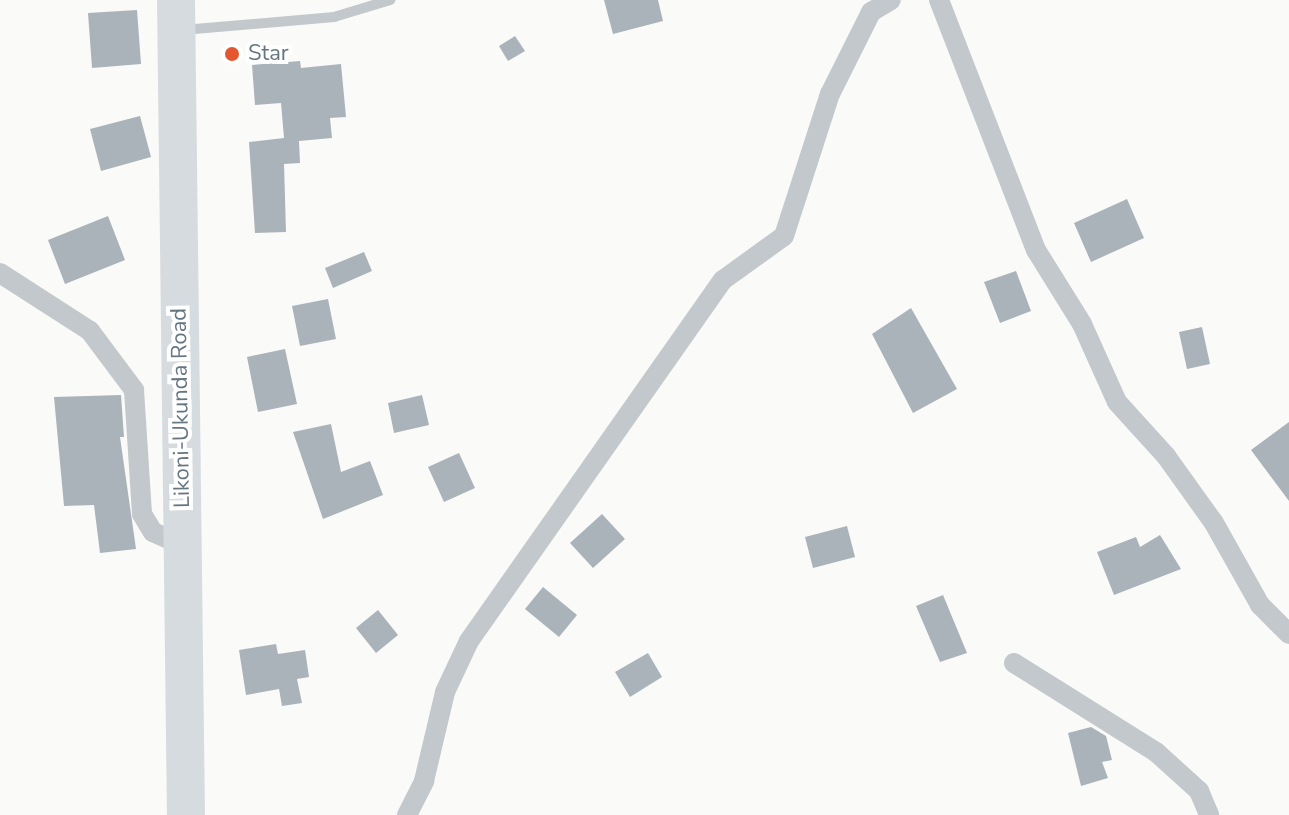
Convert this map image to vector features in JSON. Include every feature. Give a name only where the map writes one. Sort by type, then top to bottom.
[{"type":"highway","name":"Likoni-Ukunda Road","points":[[177,15],[186,815]]},
{"type":"street","points":[[407,815],[424,781],[445,692],[469,641],[723,280],[784,236],[830,94],[871,12],[891,0]]},
{"type":"street","points":[[939,0],[1036,250],[1082,324],[1117,402],[1166,456],[1214,523],[1260,605],[1289,634]]},
{"type":"street","points":[[0,273],[90,331],[134,390],[142,514],[153,532],[182,545]]},
{"type":"street","points":[[1014,663],[1156,752],[1199,791],[1209,815]]},
{"type":"lane","points":[[177,15],[334,17],[390,0]]},
{"type":"building","points":[[604,0],[658,0],[663,21],[613,34]]},
{"type":"building","points":[[137,10],[141,64],[92,68],[88,13]]},
{"type":"building","points":[[515,36],[525,51],[508,61],[499,46]]},
{"type":"building","points":[[300,61],[301,68],[341,64],[346,117],[330,118],[332,138],[299,141],[300,163],[284,164],[286,232],[255,233],[249,142],[284,138],[281,103],[255,105],[252,65]]},
{"type":"building","points":[[140,116],[151,157],[101,171],[90,129]]},
{"type":"building","points":[[1127,199],[1144,238],[1091,262],[1074,223]]},
{"type":"building","points":[[108,216],[125,260],[65,284],[48,240]]},
{"type":"building","points":[[364,252],[372,271],[333,288],[325,268]]},
{"type":"building","points":[[1016,271],[1031,311],[1000,323],[984,282]]},
{"type":"building","points":[[328,299],[336,339],[300,346],[292,306]]},
{"type":"building","points":[[911,308],[957,389],[913,413],[872,334]]},
{"type":"building","points":[[1202,327],[1210,364],[1187,369],[1179,332]]},
{"type":"building","points":[[285,349],[297,404],[258,412],[247,357]]},
{"type":"building","points":[[121,395],[124,437],[120,437],[136,549],[100,553],[94,505],[64,506],[54,397]]},
{"type":"building","points":[[422,395],[429,425],[394,433],[388,403]]},
{"type":"building","points":[[1289,422],[1289,501],[1251,450]]},
{"type":"building","points":[[331,424],[341,472],[370,461],[383,495],[323,519],[293,432]]},
{"type":"building","points":[[459,453],[475,488],[444,502],[428,467]]},
{"type":"building","points":[[602,514],[625,539],[593,568],[570,543]]},
{"type":"building","points":[[847,526],[855,557],[813,568],[805,537]]},
{"type":"building","points":[[1160,535],[1181,569],[1114,595],[1097,552],[1136,537],[1140,547]]},
{"type":"building","points":[[543,587],[577,615],[559,637],[525,609]]},
{"type":"building","points":[[943,595],[967,653],[940,662],[916,606]]},
{"type":"building","points":[[378,610],[398,635],[376,653],[356,628]]},
{"type":"building","points":[[276,644],[278,654],[305,650],[309,677],[297,679],[302,703],[282,706],[279,689],[246,695],[239,650]]},
{"type":"building","points":[[648,653],[662,677],[630,697],[615,672]]},
{"type":"building","points":[[1091,727],[1106,736],[1112,760],[1102,762],[1108,778],[1081,786],[1068,733]]},
{"type":"place","name":"Star","points":[[232,54]]}]
